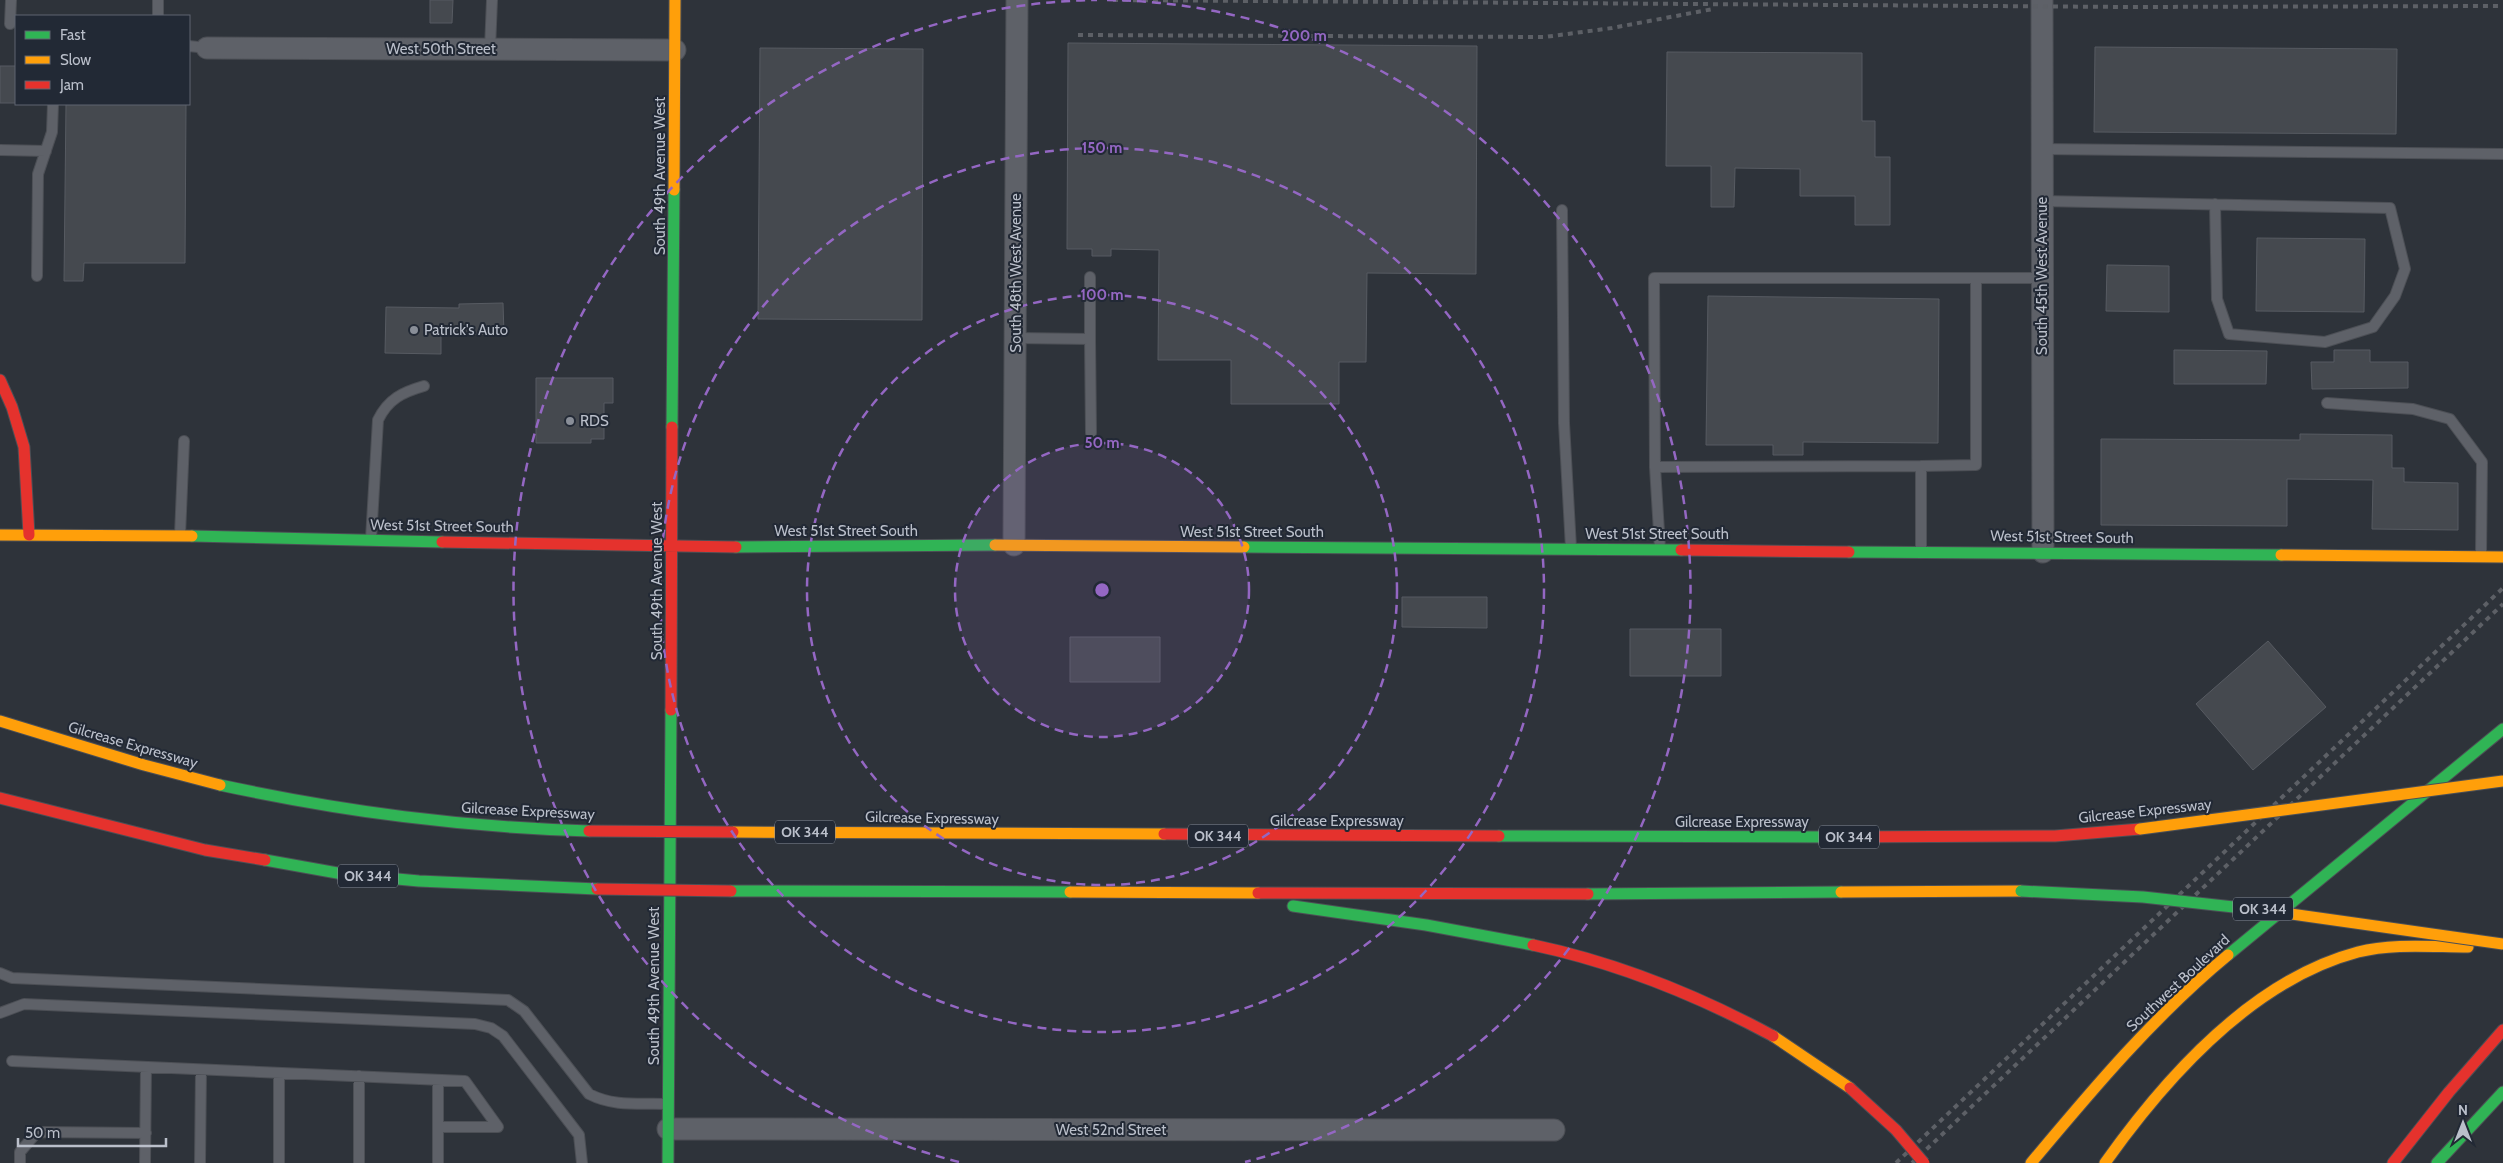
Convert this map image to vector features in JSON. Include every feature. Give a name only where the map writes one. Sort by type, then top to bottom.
[{"type":"main road","name":"South 49th Avenue West","points":[[668,1163],[676,0]]},
{"type":"main road","points":[[0,380],[12,407],[24,447],[29,535]]},
{"type":"main road","name":"West 51st Street South","points":[[0,535],[180,536],[672,547],[1014,545],[2503,557]]},
{"type":"main road","name":"Gilcrease Expressway","points":[[0,721],[142,765],[268,796],[412,818],[506,827],[589,831],[1966,838],[2055,836],[2140,829],[2503,781]]},
{"type":"main road","name":"Southwest Boulevard","points":[[2030,1163],[2089,1092],[2144,1033],[2206,973],[2503,729]]},
{"type":"main road","name":"OK 344","points":[[0,798],[196,848],[326,871],[419,881],[597,889],[731,891],[1200,891],[1564,894],[2021,891],[2108,894],[2227,904],[2503,945]]},
{"type":"main road","points":[[1200,891],[1495,936],[1560,951],[1620,969],[1698,999],[1779,1039],[1850,1088],[1896,1130],[1924,1163]]},
{"type":"main road","points":[[2106,1163],[2140,1116],[2198,1053],[2261,999],[2300,975],[2337,958],[2375,949],[2503,945]]},
{"type":"main road","points":[[2393,1163],[2449,1092],[2503,1030]]},
{"type":"main road","points":[[2437,1163],[2503,1092]]},
{"type":"street","name":"South 48th West Avenue","points":[[1014,545],[1017,0]]},
{"type":"street","name":"South 45th West Avenue","points":[[2042,0],[2043,552]]},
{"type":"street","name":"West 50th Street","points":[[198,47],[675,50]]},
{"type":"street","name":"West 52nd Street","points":[[668,1129],[1554,1130]]},
{"type":"lane","points":[[9,24],[11,0]]},
{"type":"lane","points":[[158,0],[158,15]]},
{"type":"lane","points":[[490,49],[492,0]]},
{"type":"lane","points":[[37,276],[38,174],[52,132],[53,105]]},
{"type":"lane","points":[[2042,149],[2503,154]]},
{"type":"lane","points":[[0,150],[46,151]]},
{"type":"lane","points":[[2042,201],[2215,204],[2390,208],[2405,269],[2395,296],[2373,327],[2325,342],[2229,334],[2217,299],[2215,204]]},
{"type":"lane","points":[[1562,210],[1564,423],[1571,549]]},
{"type":"lane","points":[[1090,277],[1091,433]]},
{"type":"lane","points":[[1660,549],[1655,467],[1654,278],[2042,278]]},
{"type":"lane","points":[[1655,467],[1976,465],[1976,278]]},
{"type":"lane","points":[[1016,338],[1090,339]]},
{"type":"lane","points":[[371,540],[378,420],[384,408],[402,392],[424,386]]},
{"type":"lane","points":[[2327,403],[2413,409],[2450,419],[2482,462],[2481,557]]},
{"type":"lane","points":[[180,536],[184,441]]},
{"type":"lane","points":[[1921,466],[1921,551]]},
{"type":"lane","points":[[0,973],[12,978],[508,1000],[524,1011],[589,1094],[603,1101],[616,1103],[668,1104]]},
{"type":"lane","points":[[0,1013],[24,1004],[465,1024],[491,1028],[503,1036],[579,1135],[582,1163]]},
{"type":"lane","points":[[12,1061],[465,1081],[498,1127],[438,1126]]},
{"type":"lane","points":[[145,1163],[146,1067]]},
{"type":"lane","points":[[200,1070],[200,1163]]},
{"type":"lane","points":[[279,1163],[280,1073]]},
{"type":"lane","points":[[358,1163],[359,1076]]},
{"type":"lane","points":[[438,1080],[438,1163]]},
{"type":"lane","points":[[20,1163],[20,1152],[37,1132],[146,1133]]},
{"type":"building","points":[[430,0],[453,0],[452,23],[430,23]]},
{"type":"building","points":[[1068,43],[1477,46],[1476,274],[1367,273],[1366,362],[1339,362],[1339,404],[1231,404],[1231,360],[1158,360],[1159,250],[1111,249],[1111,256],[1092,256],[1092,249],[1067,249]]},
{"type":"building","points":[[2095,47],[2397,49],[2396,134],[2094,132]]},
{"type":"building","points":[[760,48],[923,49],[922,320],[758,319]]},
{"type":"building","points":[[1667,52],[1862,53],[1862,121],[1875,121],[1875,157],[1890,157],[1890,225],[1855,225],[1855,196],[1800,196],[1800,169],[1735,168],[1734,207],[1711,207],[1711,166],[1666,166]]},
{"type":"building","points":[[0,66],[15,66],[15,103],[0,103]]},
{"type":"building","points":[[66,105],[186,105],[185,263],[84,263],[83,281],[64,281]]},
{"type":"building","points":[[2257,238],[2365,239],[2364,312],[2256,311]]},
{"type":"building","points":[[2107,265],[2169,266],[2169,312],[2106,311]]},
{"type":"building","points":[[1708,296],[1939,299],[1938,443],[1803,442],[1803,455],[1773,455],[1773,445],[1706,445]]},
{"type":"building","points":[[503,303],[504,334],[441,335],[441,354],[385,353],[386,307],[459,308],[459,304]]},
{"type":"building","points":[[2174,350],[2267,351],[2266,384],[2174,384]]},
{"type":"building","points":[[2334,350],[2370,350],[2370,362],[2408,362],[2408,388],[2312,389],[2311,362],[2334,362]]},
{"type":"building","name":"RDS","points":[[536,378],[613,378],[613,403],[604,403],[604,439],[591,439],[591,443],[536,443]]},
{"type":"building","points":[[2300,434],[2392,435],[2392,468],[2404,468],[2404,482],[2458,483],[2458,530],[2372,529],[2373,480],[2287,479],[2287,526],[2101,525],[2101,439],[2300,440]]},
{"type":"building","points":[[1402,597],[1487,597],[1487,628],[1402,627]]},
{"type":"building","points":[[1630,629],[1721,629],[1721,676],[1630,676]]},
{"type":"building","points":[[1070,637],[1160,637],[1160,682],[1070,682]]},
{"type":"building","points":[[2268,641],[2326,707],[2253,770],[2196,704]]},
{"type":"railway","points":[[1113,0],[2131,7],[2503,6]]},
{"type":"railway","points":[[1078,35],[1545,37],[1612,28],[1713,9]]},
{"type":"railway","points":[[1896,1163],[2503,588]]},
{"type":"railway","points":[[1912,1163],[2503,604]]},
{"type":"traffic: fast","points":[[672,427],[674,190]]},
{"type":"traffic: fast","points":[[192,536],[442,542]]},
{"type":"traffic: fast","points":[[736,547],[995,545]]},
{"type":"traffic: fast","points":[[1244,547],[1681,550]]},
{"type":"traffic: fast","points":[[1849,552],[2281,555]]},
{"type":"traffic: fast","points":[[668,1163],[671,710]]},
{"type":"traffic: fast","points":[[2228,955],[2503,729]]},
{"type":"traffic: fast","points":[[220,785],[267,795],[404,817],[495,826],[589,831]]},
{"type":"traffic: fast","points":[[1499,836],[1832,837]]},
{"type":"traffic: fast","points":[[265,860],[343,874],[419,881],[597,889]]},
{"type":"traffic: fast","points":[[731,891],[1070,892]]},
{"type":"traffic: fast","points":[[2021,891],[2143,897],[2270,911]]},
{"type":"traffic: fast","points":[[1588,894],[1841,892]]},
{"type":"traffic: fast","points":[[1293,906],[1426,925],[1533,945]]},
{"type":"traffic: fast","points":[[2437,1163],[2503,1092]]},
{"type":"traffic: slow","points":[[674,190],[675,0]]},
{"type":"traffic: slow","points":[[0,535],[192,536]]},
{"type":"traffic: slow","points":[[995,545],[1244,547]]},
{"type":"traffic: slow","points":[[2281,555],[2503,557]]},
{"type":"traffic: slow","points":[[0,721],[144,765],[220,785]]},
{"type":"traffic: slow","points":[[2140,829],[2503,781]]},
{"type":"traffic: slow","points":[[733,832],[1164,834]]},
{"type":"traffic: slow","points":[[1841,892],[2021,891]]},
{"type":"traffic: slow","points":[[1070,892],[1258,893]]},
{"type":"traffic: slow","points":[[2270,911],[2503,944]]},
{"type":"traffic: slow","points":[[2105,1163],[2155,1098],[2184,1066],[2247,1008],[2282,985],[2319,966],[2371,949],[2413,946],[2468,947]]},
{"type":"traffic: slow","points":[[2031,1163],[2149,1028],[2228,955]]},
{"type":"traffic: slow","points":[[1773,1036],[1850,1088]]},
{"type":"traffic: jam","points":[[0,380],[12,407],[24,447],[29,535]]},
{"type":"traffic: jam","points":[[671,710],[672,427]]},
{"type":"traffic: jam","points":[[442,542],[736,547]]},
{"type":"traffic: jam","points":[[1681,550],[1849,552]]},
{"type":"traffic: jam","points":[[0,798],[205,850],[265,860]]},
{"type":"traffic: jam","points":[[1832,837],[2055,836],[2140,829]]},
{"type":"traffic: jam","points":[[589,831],[733,832]]},
{"type":"traffic: jam","points":[[1164,834],[1499,836]]},
{"type":"traffic: jam","points":[[597,889],[731,891]]},
{"type":"traffic: jam","points":[[1258,893],[1588,894]]},
{"type":"traffic: jam","points":[[1533,945],[1596,961],[1656,982],[1715,1007],[1773,1036]]},
{"type":"traffic: jam","points":[[2393,1163],[2449,1092],[2503,1030]]},
{"type":"traffic: jam","points":[[1850,1088],[1896,1130],[1924,1163]]},
{"type":"place","name":"Patrick's Auto","points":[[414,330]]},
{"type":"place","name":"RDS","points":[[570,421]]}]
